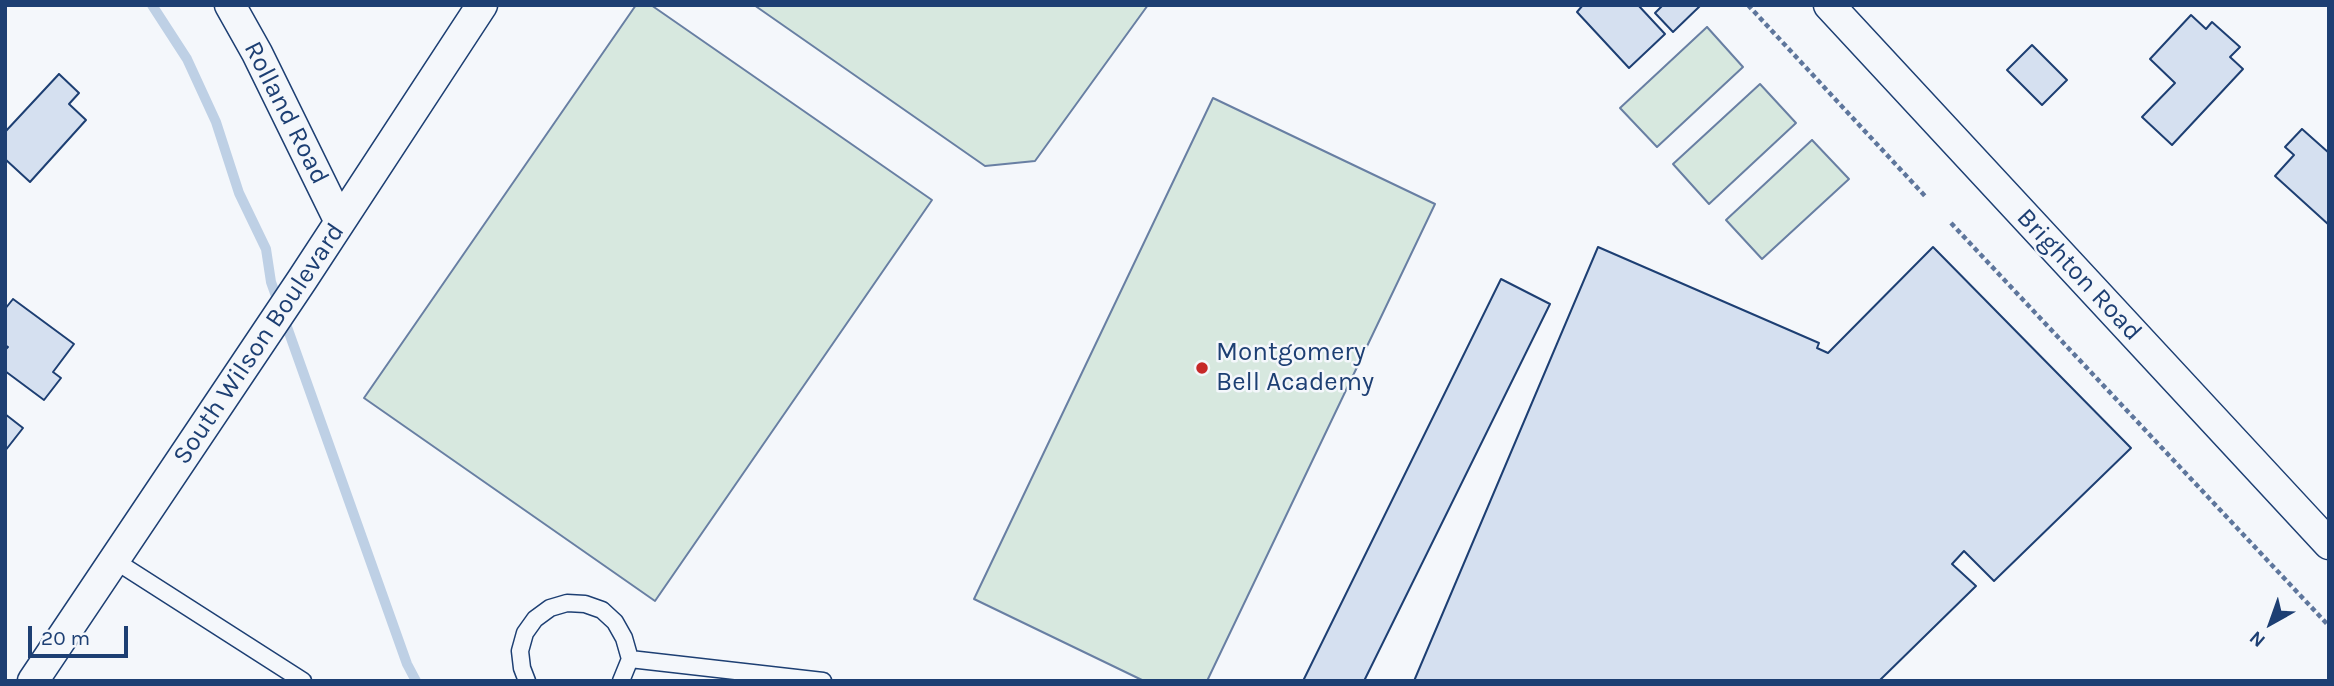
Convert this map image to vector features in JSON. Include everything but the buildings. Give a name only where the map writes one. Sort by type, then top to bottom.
[{"type":"street","name":"Rolland Road","points":[[230,5],[257,53],[340,222]]},
{"type":"street","name":"South Wilson Boulevard","points":[[33,681],[302,280],[482,5]]},
{"type":"street","name":"Brighton Road","points":[[1829,5],[2329,544]]},
{"type":"lane","points":[[114,560],[303,681]]},
{"type":"lane","points":[[527,681],[520,651],[525,633],[543,613],[567,603],[585,604],[602,610],[615,622],[624,638],[630,659],[621,681]]},
{"type":"lane","points":[[630,659],[822,681]]},
{"type":"path","points":[[1748,5],[1925,196]]},
{"type":"path","points":[[1951,223],[2329,626]]},
{"type":"shaded area","points":[[636,5],[651,5],[932,200],[655,601],[364,398]]},
{"type":"shaded area","points":[[754,5],[1148,5],[1035,161],[985,166]]},
{"type":"shaded area","points":[[1707,27],[1743,67],[1657,147],[1620,108]]},
{"type":"shaded area","points":[[1760,84],[1796,123],[1709,204],[1673,164]]},
{"type":"shaded area","points":[[1213,98],[1435,204],[1207,681],[1144,681],[974,599]]},
{"type":"shaded area","points":[[1812,140],[1849,179],[1762,259],[1726,220]]},
{"type":"waterway","points":[[152,5],[187,59],[216,122],[239,193],[266,249],[271,282],[407,664],[416,681]]},
{"type":"place","name":"Montgomery Bell Academy","points":[[1202,368]]}]
